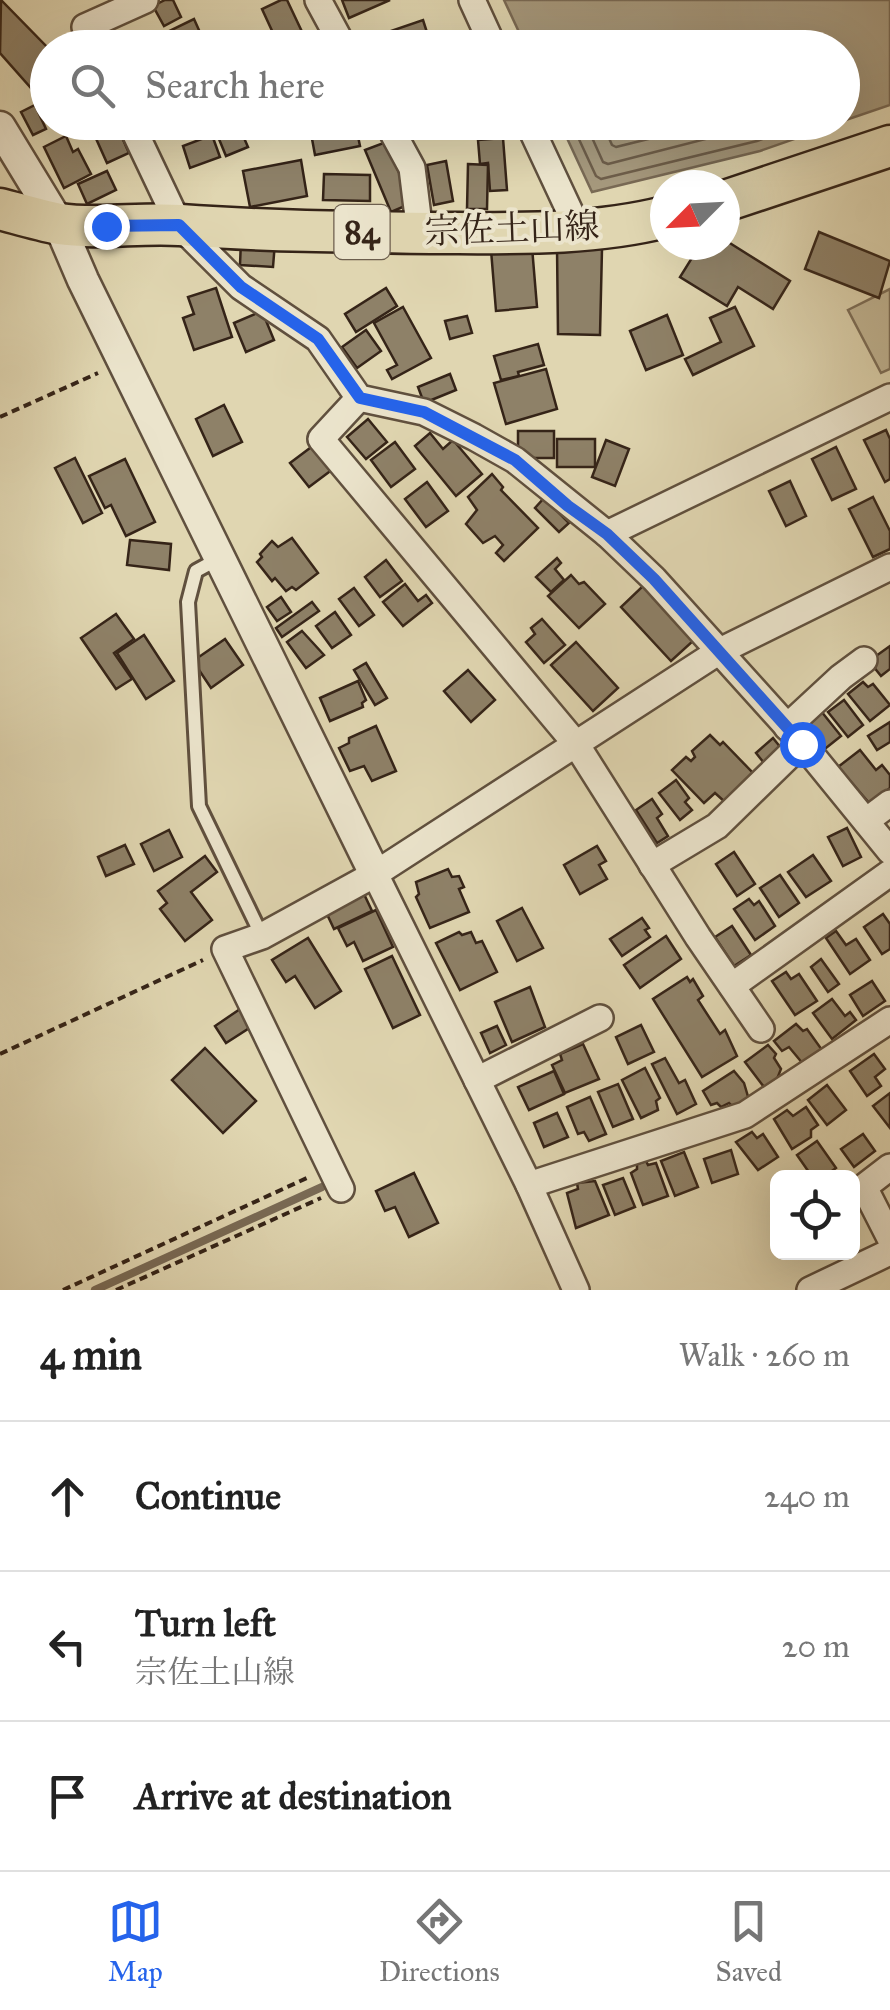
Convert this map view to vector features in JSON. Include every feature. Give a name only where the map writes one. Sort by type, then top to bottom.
[{"type":"main road","points":[[740,196],[890,146]]},
{"type":"main road","name":"宗佐土山線","points":[[0,208],[59,224],[179,225],[214,230],[508,233],[650,219]]},
{"type":"street","points":[[86,30],[145,0]]},
{"type":"street","points":[[318,0],[334,30]]},
{"type":"street","points":[[472,0],[486,30]]},
{"type":"street","points":[[0,127],[59,224],[82,280],[529,1186],[576,1290]]},
{"type":"street","points":[[139,140],[179,225],[241,287],[318,339],[360,398],[424,412],[474,437],[515,460],[607,534],[654,579],[794,735],[890,851]]},
{"type":"street","points":[[396,140],[412,168],[420,233]]},
{"type":"street","points":[[536,140],[578,229]]},
{"type":"street","points":[[607,534],[890,397]]},
{"type":"street","points":[[360,398],[321,439],[576,744],[761,1029]]},
{"type":"street","points":[[336,1178],[225,949],[262,936],[375,874],[718,652],[890,567]]},
{"type":"street","points":[[652,865],[717,826],[841,677],[864,660]]},
{"type":"street","points":[[866,821],[890,802]]},
{"type":"street","points":[[732,986],[890,873]]},
{"type":"street","points":[[477,1080],[600,1018]]},
{"type":"street","points":[[529,1186],[745,1116],[890,1020]]},
{"type":"street","points":[[890,1167],[864,1186],[890,1238]]},
{"type":"street","points":[[810,1290],[890,1252]]},
{"type":"lane","points":[[221,558],[196,571],[188,602],[199,806],[262,936]]},
{"type":"path","points":[[0,417],[125,361]]},
{"type":"path","points":[[0,1054],[225,949]]},
{"type":"path","points":[[63,1290],[336,1178]]},
{"type":"path","points":[[116,1290],[336,1178]]},
{"type":"shaded area","points":[[890,289],[890,369],[881,373],[848,310]]},
{"type":"water","points":[[504,0],[890,0],[890,105],[860,115],[860,30],[518,30]]},
{"type":"water","points":[[568,140],[791,140],[682,170],[650,170],[650,178],[592,192]]},
{"type":"building","points":[[1,0],[30,30],[30,87],[0,53]]},
{"type":"building","points":[[173,0],[181,17],[164,26],[153,6]]},
{"type":"building","points":[[287,0],[301,30],[272,30],[262,9]]},
{"type":"building","points":[[342,0],[390,0],[349,18]]},
{"type":"building","points":[[194,19],[199,30],[171,30]]},
{"type":"building","points":[[423,20],[426,30],[394,30]]},
{"type":"building","points":[[30,108],[30,129],[21,112]]},
{"type":"building","points":[[68,140],[73,152],[78,149],[91,174],[64,188],[44,147]]},
{"type":"building","points":[[97,140],[123,140],[129,153],[107,163]]},
{"type":"building","points":[[214,140],[220,157],[190,168],[183,146]]},
{"type":"building","points":[[219,140],[245,140],[248,147],[226,156]]},
{"type":"building","points":[[312,140],[359,140],[360,146],[315,155]]},
{"type":"building","points":[[478,140],[503,140],[507,190],[490,191],[488,163],[480,164]]},
{"type":"building","points":[[386,142],[412,203],[391,212],[365,150]]},
{"type":"building","points":[[301,160],[307,196],[250,207],[243,171]]},
{"type":"building","points":[[446,161],[453,201],[434,205],[427,165]]},
{"type":"building","points":[[468,164],[488,165],[487,209],[467,209]]},
{"type":"building","points":[[107,171],[116,190],[87,204],[78,184]]},
{"type":"building","points":[[324,174],[370,175],[370,201],[323,200]]},
{"type":"building","points":[[819,232],[890,261],[879,298],[805,269]]},
{"type":"building","points":[[241,240],[275,242],[273,267],[240,265]]},
{"type":"building","points":[[532,247],[537,307],[496,311],[491,250]]},
{"type":"building","points":[[557,247],[602,249],[600,335],[558,334]]},
{"type":"building","points":[[740,249],[790,281],[773,309],[738,287],[727,306],[680,277],[691,260],[740,260]]},
{"type":"building","points":[[216,288],[232,337],[194,350],[183,318],[194,314],[188,297]]},
{"type":"building","points":[[386,288],[397,306],[356,332],[345,314]]},
{"type":"building","points":[[403,307],[431,358],[392,379],[387,370],[397,365],[374,323]]},
{"type":"building","points":[[735,307],[754,346],[693,375],[685,359],[721,342],[710,318]]},
{"type":"building","points":[[262,311],[274,340],[246,352],[234,323]]},
{"type":"building","points":[[667,315],[683,355],[646,370],[630,331]]},
{"type":"building","points":[[467,316],[472,333],[450,339],[445,321]]},
{"type":"building","points":[[366,330],[381,351],[357,368],[342,347]]},
{"type":"building","points":[[538,344],[544,365],[501,380],[494,356]]},
{"type":"building","points":[[546,369],[557,409],[506,424],[494,383]]},
{"type":"building","points":[[450,374],[456,390],[424,403],[418,387]]},
{"type":"building","points":[[224,405],[242,442],[213,456],[196,419]]},
{"type":"building","points":[[368,419],[387,442],[366,459],[347,437]]},
{"type":"building","points":[[886,430],[890,439],[890,479],[885,482],[864,440]]},
{"type":"building","points":[[518,431],[554,431],[554,458],[518,458]]},
{"type":"building","points":[[430,433],[443,449],[453,440],[482,474],[456,496],[415,446]]},
{"type":"building","points":[[557,439],[595,439],[595,467],[557,467]]},
{"type":"building","points":[[606,440],[629,449],[615,486],[592,477]]},
{"type":"building","points":[[395,442],[415,469],[391,487],[371,460]]},
{"type":"building","points":[[314,445],[333,469],[309,487],[290,463]]},
{"type":"building","points":[[836,447],[856,489],[832,500],[812,459]]},
{"type":"building","points":[[75,458],[102,513],[83,523],[55,468]]},
{"type":"building","points":[[125,459],[155,522],[126,536],[111,505],[105,508],[89,476]]},
{"type":"building","points":[[492,474],[503,487],[501,490],[538,528],[504,561],[496,553],[503,545],[495,536],[483,543],[466,524],[477,510],[468,497]]},
{"type":"building","points":[[790,481],[806,516],[786,526],[769,491]]},
{"type":"building","points":[[427,482],[448,511],[426,527],[405,499]]},
{"type":"building","points":[[873,497],[890,531],[890,549],[873,557],[849,509]]},
{"type":"building","points":[[544,498],[569,523],[559,532],[535,508]]},
{"type":"building","points":[[292,538],[318,573],[296,590],[292,587],[286,591],[257,562],[272,541],[278,547]]},
{"type":"building","points":[[130,540],[171,544],[169,570],[127,565]]},
{"type":"building","points":[[557,558],[561,563],[555,569],[564,580],[551,592],[536,577]]},
{"type":"building","points":[[386,560],[402,581],[380,597],[365,577]]},
{"type":"building","points":[[571,575],[579,584],[584,582],[605,604],[579,628],[548,596]]},
{"type":"building","points":[[405,584],[418,601],[426,595],[432,603],[403,626],[383,602]]},
{"type":"building","points":[[643,586],[693,641],[671,661],[621,607]]},
{"type":"building","points":[[354,588],[374,615],[359,626],[339,599]]},
{"type":"building","points":[[281,597],[291,612],[277,621],[267,607]]},
{"type":"building","points":[[312,602],[319,611],[282,637],[276,628]]},
{"type":"building","points":[[335,612],[351,635],[332,648],[316,626]]},
{"type":"building","points":[[116,614],[134,639],[114,653],[132,679],[116,689],[81,638]]},
{"type":"building","points":[[542,619],[565,645],[544,663],[526,642],[535,634],[531,628]]},
{"type":"building","points":[[302,631],[324,655],[306,668],[287,642]]},
{"type":"building","points":[[144,635],[174,681],[146,699],[117,653]]},
{"type":"building","points":[[225,639],[243,665],[211,688],[193,661]]},
{"type":"building","points":[[576,642],[618,688],[593,711],[551,665]]},
{"type":"building","points":[[890,646],[890,669],[881,676],[869,661]]},
{"type":"building","points":[[366,663],[387,698],[375,705],[354,670]]},
{"type":"building","points":[[468,670],[495,700],[471,722],[444,691]]},
{"type":"building","points":[[358,681],[366,700],[363,707],[330,721],[320,698]]},
{"type":"building","points":[[863,682],[868,687],[873,684],[890,705],[870,721],[848,694]]},
{"type":"building","points":[[844,700],[863,725],[848,737],[828,712]]},
{"type":"building","points":[[821,711],[841,736],[821,752],[806,732],[810,728],[807,722]]},
{"type":"building","points":[[890,722],[890,742],[877,750],[868,736]]},
{"type":"building","points":[[376,726],[396,771],[372,781],[364,766],[350,771],[339,748],[349,743],[349,738]]},
{"type":"building","points":[[710,735],[720,745],[723,742],[754,774],[725,802],[715,793],[704,803],[672,770],[686,757],[691,761],[695,757],[692,751]]},
{"type":"building","points":[[773,738],[781,748],[764,763],[756,753]]},
{"type":"building","points":[[860,750],[876,770],[882,765],[890,775],[890,788],[870,804],[838,767]]},
{"type":"building","points":[[676,780],[692,810],[680,820],[659,793]]},
{"type":"building","points":[[652,799],[662,814],[657,818],[668,836],[657,843],[636,810]]},
{"type":"building","points":[[847,828],[861,857],[843,866],[828,837]]},
{"type":"building","points":[[169,830],[182,857],[154,871],[141,844]]},
{"type":"building","points":[[125,845],[134,864],[106,876],[98,857]]},
{"type":"building","points":[[597,846],[606,861],[599,865],[607,879],[580,894],[564,865]]},
{"type":"building","points":[[734,852],[755,884],[737,896],[716,864]]},
{"type":"building","points":[[813,855],[831,881],[806,897],[788,872]]},
{"type":"building","points":[[205,856],[217,872],[191,892],[212,920],[185,941],[160,909],[167,903],[158,891]]},
{"type":"building","points":[[448,869],[452,877],[459,876],[464,887],[459,889],[469,912],[430,928],[416,897],[416,882]]},
{"type":"building","points":[[780,875],[799,903],[779,917],[760,888]]},
{"type":"building","points":[[364,894],[372,911],[334,929],[326,912]]},
{"type":"building","points":[[749,899],[754,905],[759,901],[775,926],[755,940],[734,909]]},
{"type":"building","points":[[522,908],[543,948],[517,961],[497,921]]},
{"type":"building","points":[[376,910],[393,947],[363,961],[354,942],[347,946],[338,928]]},
{"type":"building","points":[[883,914],[890,924],[890,949],[882,954],[864,927]]},
{"type":"building","points":[[642,918],[650,937],[622,956],[610,939]]},
{"type":"building","points":[[732,926],[751,955],[734,966],[715,937]]},
{"type":"building","points":[[836,931],[846,945],[856,939],[870,960],[850,974],[826,938]]},
{"type":"building","points":[[459,932],[471,932],[476,943],[482,941],[497,972],[460,990],[436,943]]},
{"type":"building","points":[[666,936],[681,959],[640,988],[624,965]]},
{"type":"building","points":[[308,938],[341,991],[315,1008],[295,976],[286,982],[272,960]]},
{"type":"building","points":[[392,956],[420,1015],[393,1028],[365,969]]},
{"type":"building","points":[[821,959],[839,984],[828,992],[811,967]]},
{"type":"building","points":[[786,972],[791,979],[799,974],[817,1001],[795,1015],[772,981]]},
{"type":"building","points":[[687,977],[690,982],[693,979],[703,996],[698,1000],[720,1034],[725,1030],[737,1056],[702,1077],[653,999]]},
{"type":"building","points":[[872,981],[885,1001],[863,1016],[850,995]]},
{"type":"building","points":[[530,987],[545,1027],[512,1042],[495,1002]]},
{"type":"building","points":[[832,999],[845,1016],[850,1012],[856,1020],[832,1039],[813,1013]]},
{"type":"building","points":[[246,1005],[257,1023],[226,1043],[215,1026]]},
{"type":"building","points":[[796,1024],[803,1031],[807,1029],[822,1050],[804,1065],[789,1047],[782,1051],[774,1041]]},
{"type":"building","points":[[641,1025],[654,1052],[628,1064],[616,1037]]},
{"type":"building","points":[[497,1026],[506,1045],[490,1053],[481,1033]]},
{"type":"building","points":[[583,1044],[599,1079],[565,1093],[552,1065],[562,1060],[560,1054]]},
{"type":"building","points":[[768,1045],[781,1069],[777,1079],[764,1087],[745,1062]]},
{"type":"building","points":[[205,1048],[256,1101],[223,1133],[172,1080]]},
{"type":"building","points":[[874,1054],[885,1069],[875,1077],[881,1086],[867,1096],[850,1071]]},
{"type":"building","points":[[665,1058],[679,1083],[685,1080],[696,1104],[677,1114],[652,1064]]},
{"type":"building","points":[[645,1068],[660,1098],[656,1101],[658,1110],[641,1118],[622,1080]]},
{"type":"building","points":[[554,1071],[564,1094],[529,1110],[518,1087]]},
{"type":"building","points":[[734,1071],[744,1083],[749,1100],[734,1108],[729,1103],[721,1107],[717,1103],[711,1105],[703,1091]]},
{"type":"building","points":[[618,1084],[633,1119],[613,1127],[598,1092]]},
{"type":"building","points":[[827,1085],[846,1110],[827,1125],[808,1100]]},
{"type":"building","points":[[890,1093],[890,1128],[873,1106]]},
{"type":"building","points":[[590,1097],[606,1134],[589,1141],[584,1132],[578,1134],[567,1107]]},
{"type":"building","points":[[806,1107],[818,1125],[811,1130],[811,1137],[792,1149],[774,1119],[787,1110],[793,1116]]},
{"type":"building","points":[[557,1113],[568,1137],[544,1147],[534,1123]]},
{"type":"building","points":[[752,1132],[757,1138],[763,1134],[778,1157],[758,1170],[736,1142]]},
{"type":"building","points":[[863,1134],[875,1151],[854,1167],[841,1149]]},
{"type":"building","points":[[817,1141],[836,1168],[807,1170],[797,1155]]},
{"type":"building","points":[[731,1150],[738,1174],[712,1183],[704,1159]]},
{"type":"building","points":[[684,1152],[698,1187],[675,1196],[661,1161]]},
{"type":"building","points":[[646,1161],[648,1165],[656,1163],[668,1196],[643,1205],[631,1173],[637,1164]]},
{"type":"building","points":[[414,1173],[438,1223],[409,1237],[395,1207],[385,1211],[376,1191]]},
{"type":"building","points":[[623,1178],[635,1207],[615,1215],[603,1185]]},
{"type":"building","points":[[595,1181],[609,1215],[576,1228],[567,1193],[578,1189],[577,1183]]},
{"type":"waterway","points":[[95,1290],[322,1187]]},
{"type":"route","points":[[106,226],[179,225],[241,287],[318,339],[360,398],[424,412],[515,460],[607,534],[654,579],[802,744]]}]
